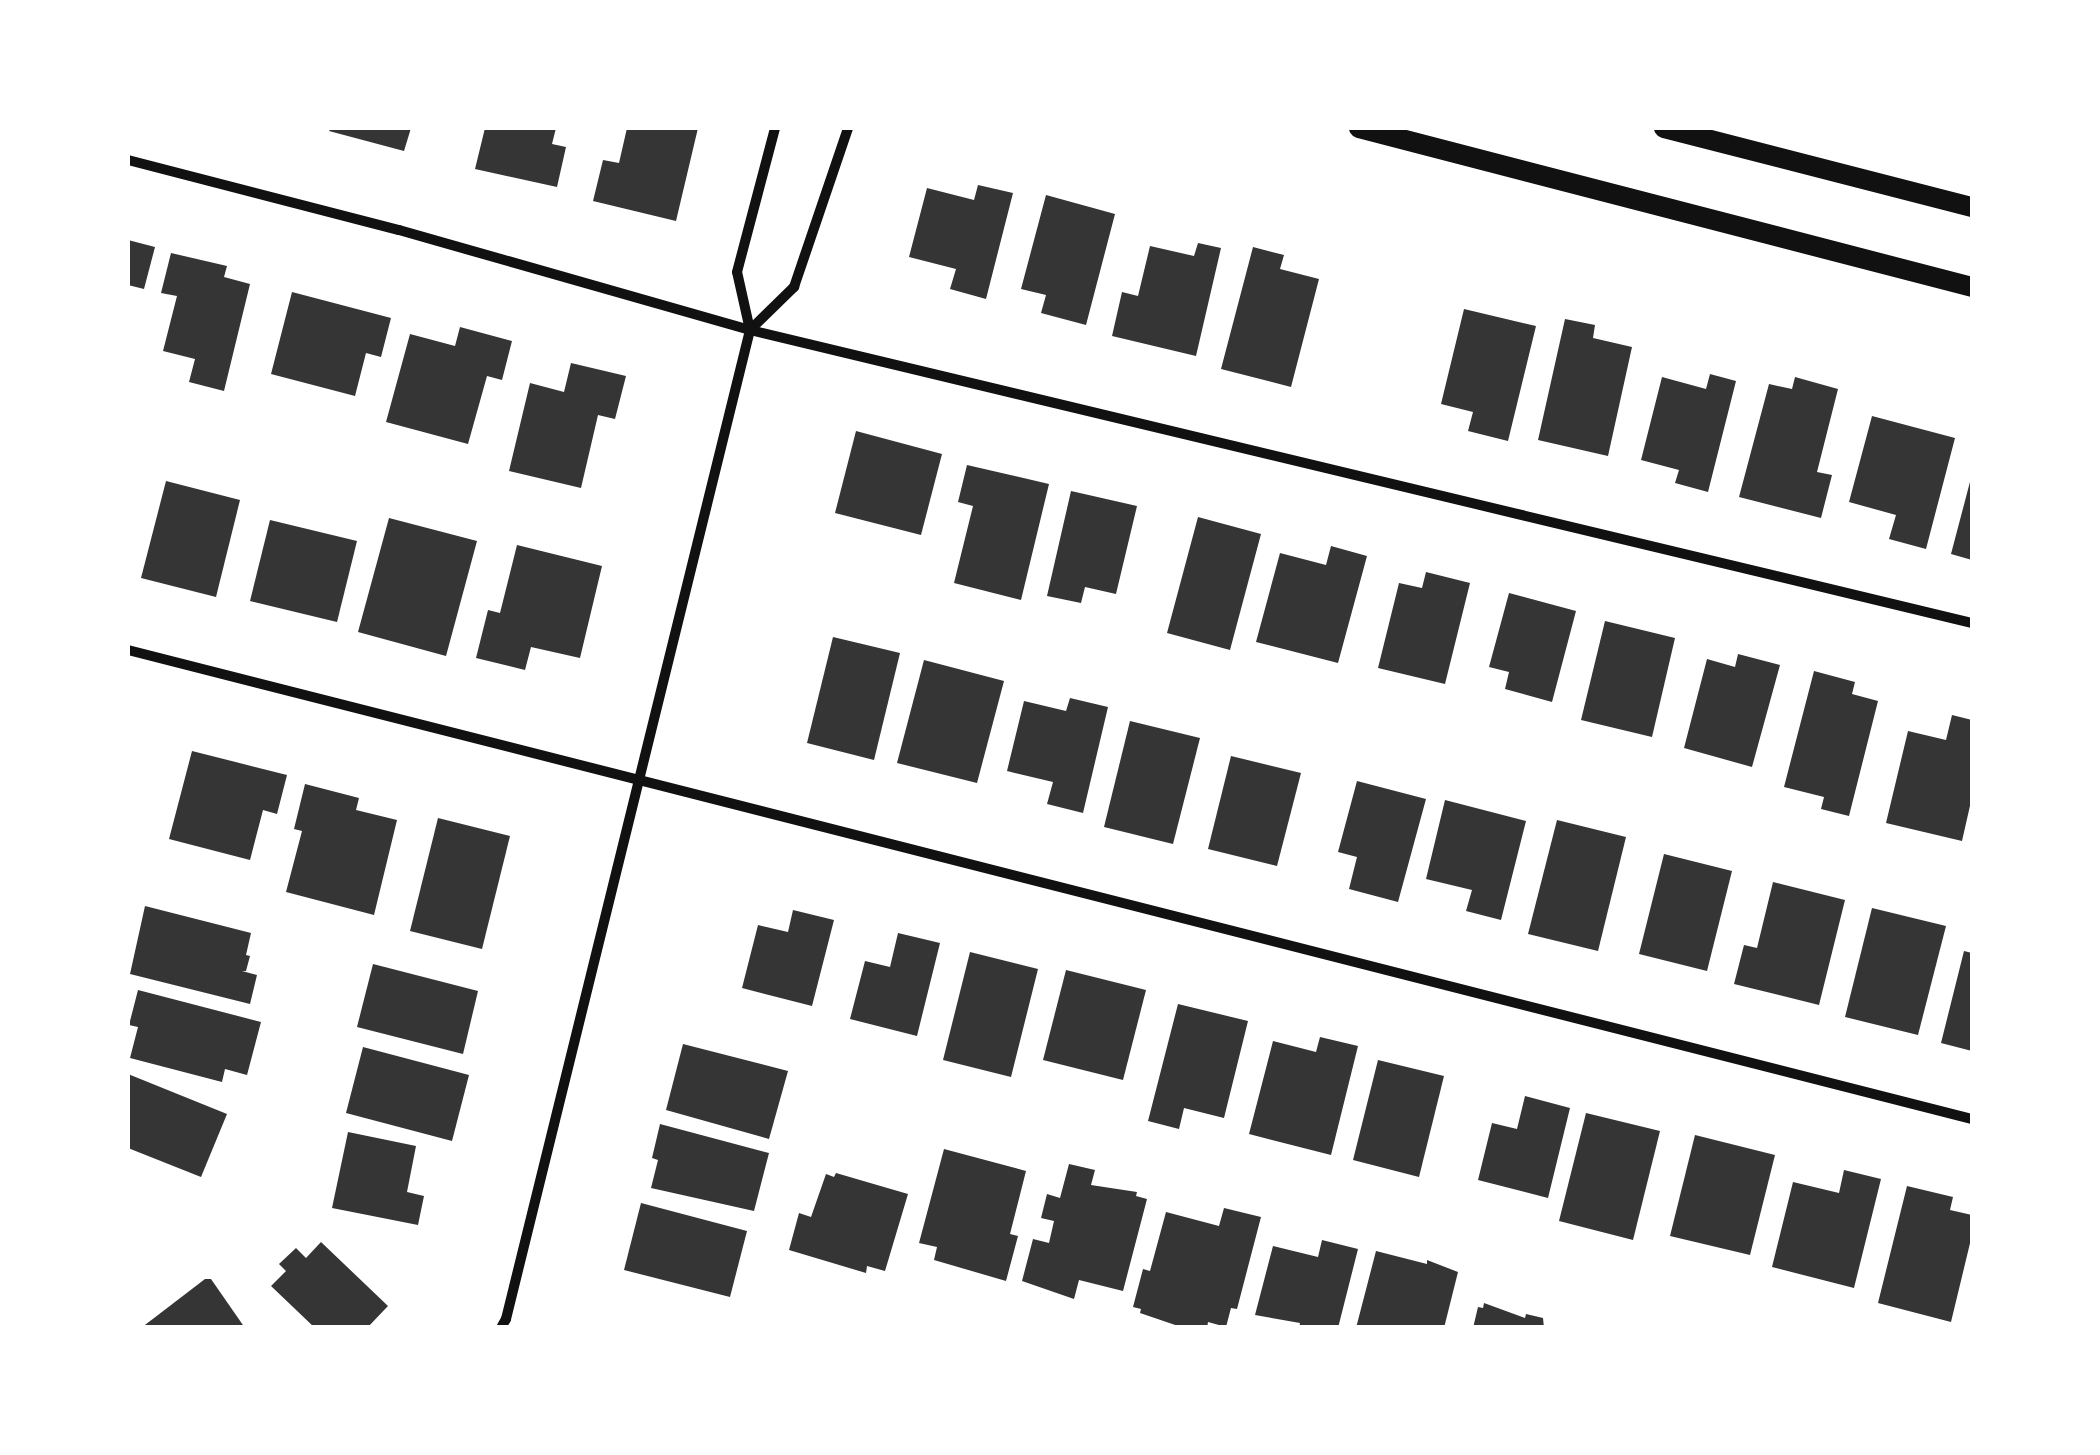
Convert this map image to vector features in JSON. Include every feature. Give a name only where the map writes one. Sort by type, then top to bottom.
[{"type":"main road","points":[[1359,128],[1972,286]]},
{"type":"main road","points":[[1664,128],[1972,207]]},
{"type":"street","points":[[505,1325],[750,330],[737,272],[776,128]]},
{"type":"street","points":[[750,330],[794,287],[848,128]]},
{"type":"street","points":[[128,160],[399,230],[750,330],[1972,623]]},
{"type":"street","points":[[128,650],[639,783],[1135,902],[1972,1118]]},
{"type":"building","points":[[411,128],[404,151],[329,131]]},
{"type":"building","points":[[485,128],[556,128],[552,144],[566,147],[557,187],[475,169]]},
{"type":"building","points":[[627,128],[698,128],[676,221],[593,201],[603,160],[619,163]]},
{"type":"building","points":[[978,185],[1013,193],[986,299],[950,289],[956,269],[909,257],[927,188],[974,200]]},
{"type":"building","points":[[1046,195],[1115,214],[1086,325],[1041,313],[1046,295],[1021,289]]},
{"type":"building","points":[[128,240],[155,247],[144,289],[128,285]]},
{"type":"building","points":[[1198,243],[1221,248],[1196,356],[1112,336],[1122,292],[1138,296],[1150,246],[1194,256]]},
{"type":"building","points":[[1253,247],[1284,255],[1280,269],[1319,279],[1291,387],[1221,369]]},
{"type":"building","points":[[171,253],[227,266],[224,277],[250,284],[224,391],[189,382],[195,359],[163,351],[177,296],[161,293]]},
{"type":"building","points":[[292,292],[391,318],[381,357],[366,353],[355,396],[271,374]]},
{"type":"building","points":[[1464,309],[1536,326],[1508,441],[1468,431],[1473,412],[1441,404]]},
{"type":"building","points":[[1565,319],[1595,325],[1593,338],[1632,347],[1608,456],[1538,440]]},
{"type":"building","points":[[460,327],[512,341],[502,380],[487,376],[468,444],[386,422],[410,334],[455,346]]},
{"type":"building","points":[[571,363],[626,376],[615,419],[598,415],[581,488],[509,471],[530,383],[564,392]]},
{"type":"building","points":[[1710,374],[1736,381],[1708,492],[1675,483],[1679,470],[1641,460],[1662,377],[1706,389]]},
{"type":"building","points":[[1795,377],[1838,389],[1817,472],[1832,475],[1821,518],[1739,497],[1769,384],[1792,389]]},
{"type":"building","points":[[1872,416],[1955,438],[1926,549],[1889,539],[1896,515],[1849,502]]},
{"type":"building","points":[[856,431],[942,454],[921,535],[835,513]]},
{"type":"building","points":[[967,465],[1049,484],[1021,600],[954,583],[973,506],[958,502]]},
{"type":"building","points":[[1972,478],[1972,560],[1951,554]]},
{"type":"building","points":[[166,481],[240,500],[216,597],[141,578]]},
{"type":"building","points":[[1071,491],[1137,506],[1116,594],[1085,587],[1081,603],[1047,596]]},
{"type":"building","points":[[1198,517],[1261,534],[1230,650],[1167,633]]},
{"type":"building","points":[[389,518],[477,541],[446,656],[358,632]]},
{"type":"building","points":[[270,520],[357,541],[337,622],[250,601]]},
{"type":"building","points":[[517,545],[602,566],[580,658],[531,647],[525,670],[476,658],[488,610],[500,613]]},
{"type":"building","points":[[1331,546],[1367,556],[1338,663],[1256,642],[1280,553],[1326,565]]},
{"type":"building","points":[[1426,572],[1470,583],[1445,684],[1378,668],[1399,583],[1422,588]]},
{"type":"building","points":[[1509,593],[1576,611],[1552,702],[1505,689],[1509,672],[1489,667]]},
{"type":"building","points":[[1605,621],[1675,638],[1652,737],[1581,720]]},
{"type":"building","points":[[833,637],[900,653],[874,760],[807,743]]},
{"type":"building","points":[[1738,654],[1780,665],[1752,767],[1684,748],[1707,659],[1735,667]]},
{"type":"building","points":[[924,660],[1004,681],[977,783],[897,763]]},
{"type":"building","points":[[1814,671],[1855,682],[1852,694],[1878,701],[1849,816],[1821,809],[1824,797],[1784,787]]},
{"type":"building","points":[[1070,698],[1108,707],[1083,813],[1047,804],[1053,782],[1007,771],[1024,701],[1066,711]]},
{"type":"building","points":[[1952,715],[1972,720],[1972,797],[1962,841],[1886,823],[1908,731],[1946,740]]},
{"type":"building","points":[[1130,721],[1200,738],[1173,844],[1104,827]]},
{"type":"building","points":[[192,751],[287,775],[277,814],[263,810],[250,860],[169,839]]},
{"type":"building","points":[[1231,756],[1301,773],[1277,866],[1208,849]]},
{"type":"building","points":[[1357,781],[1426,799],[1398,902],[1349,889],[1357,857],[1338,852]]},
{"type":"building","points":[[305,784],[359,798],[356,810],[397,820],[374,915],[286,892],[302,831],[294,829]]},
{"type":"building","points":[[1445,800],[1526,821],[1501,920],[1466,911],[1472,890],[1426,879]]},
{"type":"building","points":[[438,818],[510,836],[482,949],[410,931]]},
{"type":"building","points":[[1557,820],[1626,837],[1598,951],[1528,934]]},
{"type":"building","points":[[1664,854],[1732,871],[1707,971],[1639,954]]},
{"type":"building","points":[[1773,882],[1845,900],[1819,1005],[1734,984],[1744,945],[1757,948]]},
{"type":"building","points":[[145,906],[251,933],[246,955],[250,956],[246,971],[242,971],[257,975],[250,1004],[130,974]]},
{"type":"building","points":[[1872,908],[1946,926],[1918,1035],[1845,1017]]},
{"type":"building","points":[[793,910],[834,920],[812,1006],[742,988],[758,925],[788,932]]},
{"type":"building","points":[[898,933],[940,943],[917,1036],[850,1019],[865,961],[890,967]]},
{"type":"building","points":[[1964,951],[1972,953],[1972,1051],[1941,1043]]},
{"type":"building","points":[[970,952],[1038,969],[1011,1077],[943,1060]]},
{"type":"building","points":[[373,964],[478,991],[463,1054],[357,1027]]},
{"type":"building","points":[[1066,970],[1146,990],[1123,1080],[1043,1060]]},
{"type":"building","points":[[138,990],[261,1022],[247,1075],[225,1069],[222,1082],[130,1058],[138,1027],[129,1025]]},
{"type":"building","points":[[1178,1004],[1248,1021],[1224,1118],[1184,1108],[1179,1129],[1148,1121]]},
{"type":"building","points":[[1320,1037],[1358,1046],[1331,1155],[1249,1134],[1273,1041],[1316,1052]]},
{"type":"building","points":[[683,1044],[788,1071],[769,1139],[666,1110]]},
{"type":"building","points":[[363,1047],[469,1075],[452,1141],[346,1113]]},
{"type":"building","points":[[1378,1060],[1444,1076],[1419,1177],[1353,1160]]},
{"type":"building","points":[[128,1074],[227,1114],[201,1177],[128,1148]]},
{"type":"building","points":[[1525,1096],[1570,1108],[1548,1198],[1478,1180],[1492,1123],[1517,1129]]},
{"type":"building","points":[[1586,1113],[1660,1131],[1633,1240],[1559,1221]]},
{"type":"building","points":[[660,1124],[769,1153],[754,1211],[651,1188],[658,1160],[652,1158]]},
{"type":"building","points":[[348,1132],[416,1146],[407,1192],[424,1196],[418,1225],[332,1208]]},
{"type":"building","points":[[1695,1135],[1775,1155],[1750,1255],[1670,1236]]},
{"type":"building","points":[[944,1149],[1026,1171],[1010,1234],[1018,1236],[1006,1281],[934,1260],[937,1247],[919,1243]]},
{"type":"building","points":[[1069,1164],[1095,1170],[1091,1185],[1137,1192],[1136,1196],[1147,1199],[1123,1291],[1079,1280],[1074,1299],[1022,1281],[1033,1239],[1049,1243],[1054,1221],[1041,1218],[1047,1194],[1060,1198]]},
{"type":"building","points":[[1844,1170],[1881,1179],[1854,1288],[1772,1267],[1793,1182],[1839,1193]]},
{"type":"building","points":[[836,1173],[908,1194],[885,1271],[867,1266],[866,1273],[789,1250],[799,1213],[811,1217],[826,1174],[834,1177]]},
{"type":"building","points":[[1907,1186],[1953,1197],[1950,1210],[1972,1215],[1972,1235],[1951,1322],[1878,1303]]},
{"type":"building","points":[[641,1203],[747,1231],[730,1297],[624,1270]]},
{"type":"building","points":[[1224,1208],[1261,1217],[1237,1309],[1231,1308],[1226,1327],[1208,1322],[1207,1328],[1184,1328],[1133,1307],[1143,1269],[1150,1271],[1166,1212],[1219,1226]]},
{"type":"building","points":[[1322,1240],[1358,1249],[1338,1328],[1299,1328],[1300,1323],[1255,1315],[1273,1246],[1318,1257]]},
{"type":"building","points":[[321,1242],[388,1306],[367,1328],[315,1328],[271,1286],[286,1271],[279,1264],[296,1248],[306,1258]]},
{"type":"building","points":[[1376,1251],[1427,1264],[1427,1260],[1458,1272],[1444,1328],[1356,1328]]},
{"type":"building","points":[[205,1279],[211,1279],[245,1328],[141,1328]]},
{"type":"building","points":[[1484,1303],[1525,1318],[1526,1314],[1543,1318],[1544,1328],[1473,1328],[1478,1307],[1483,1308]]}]
